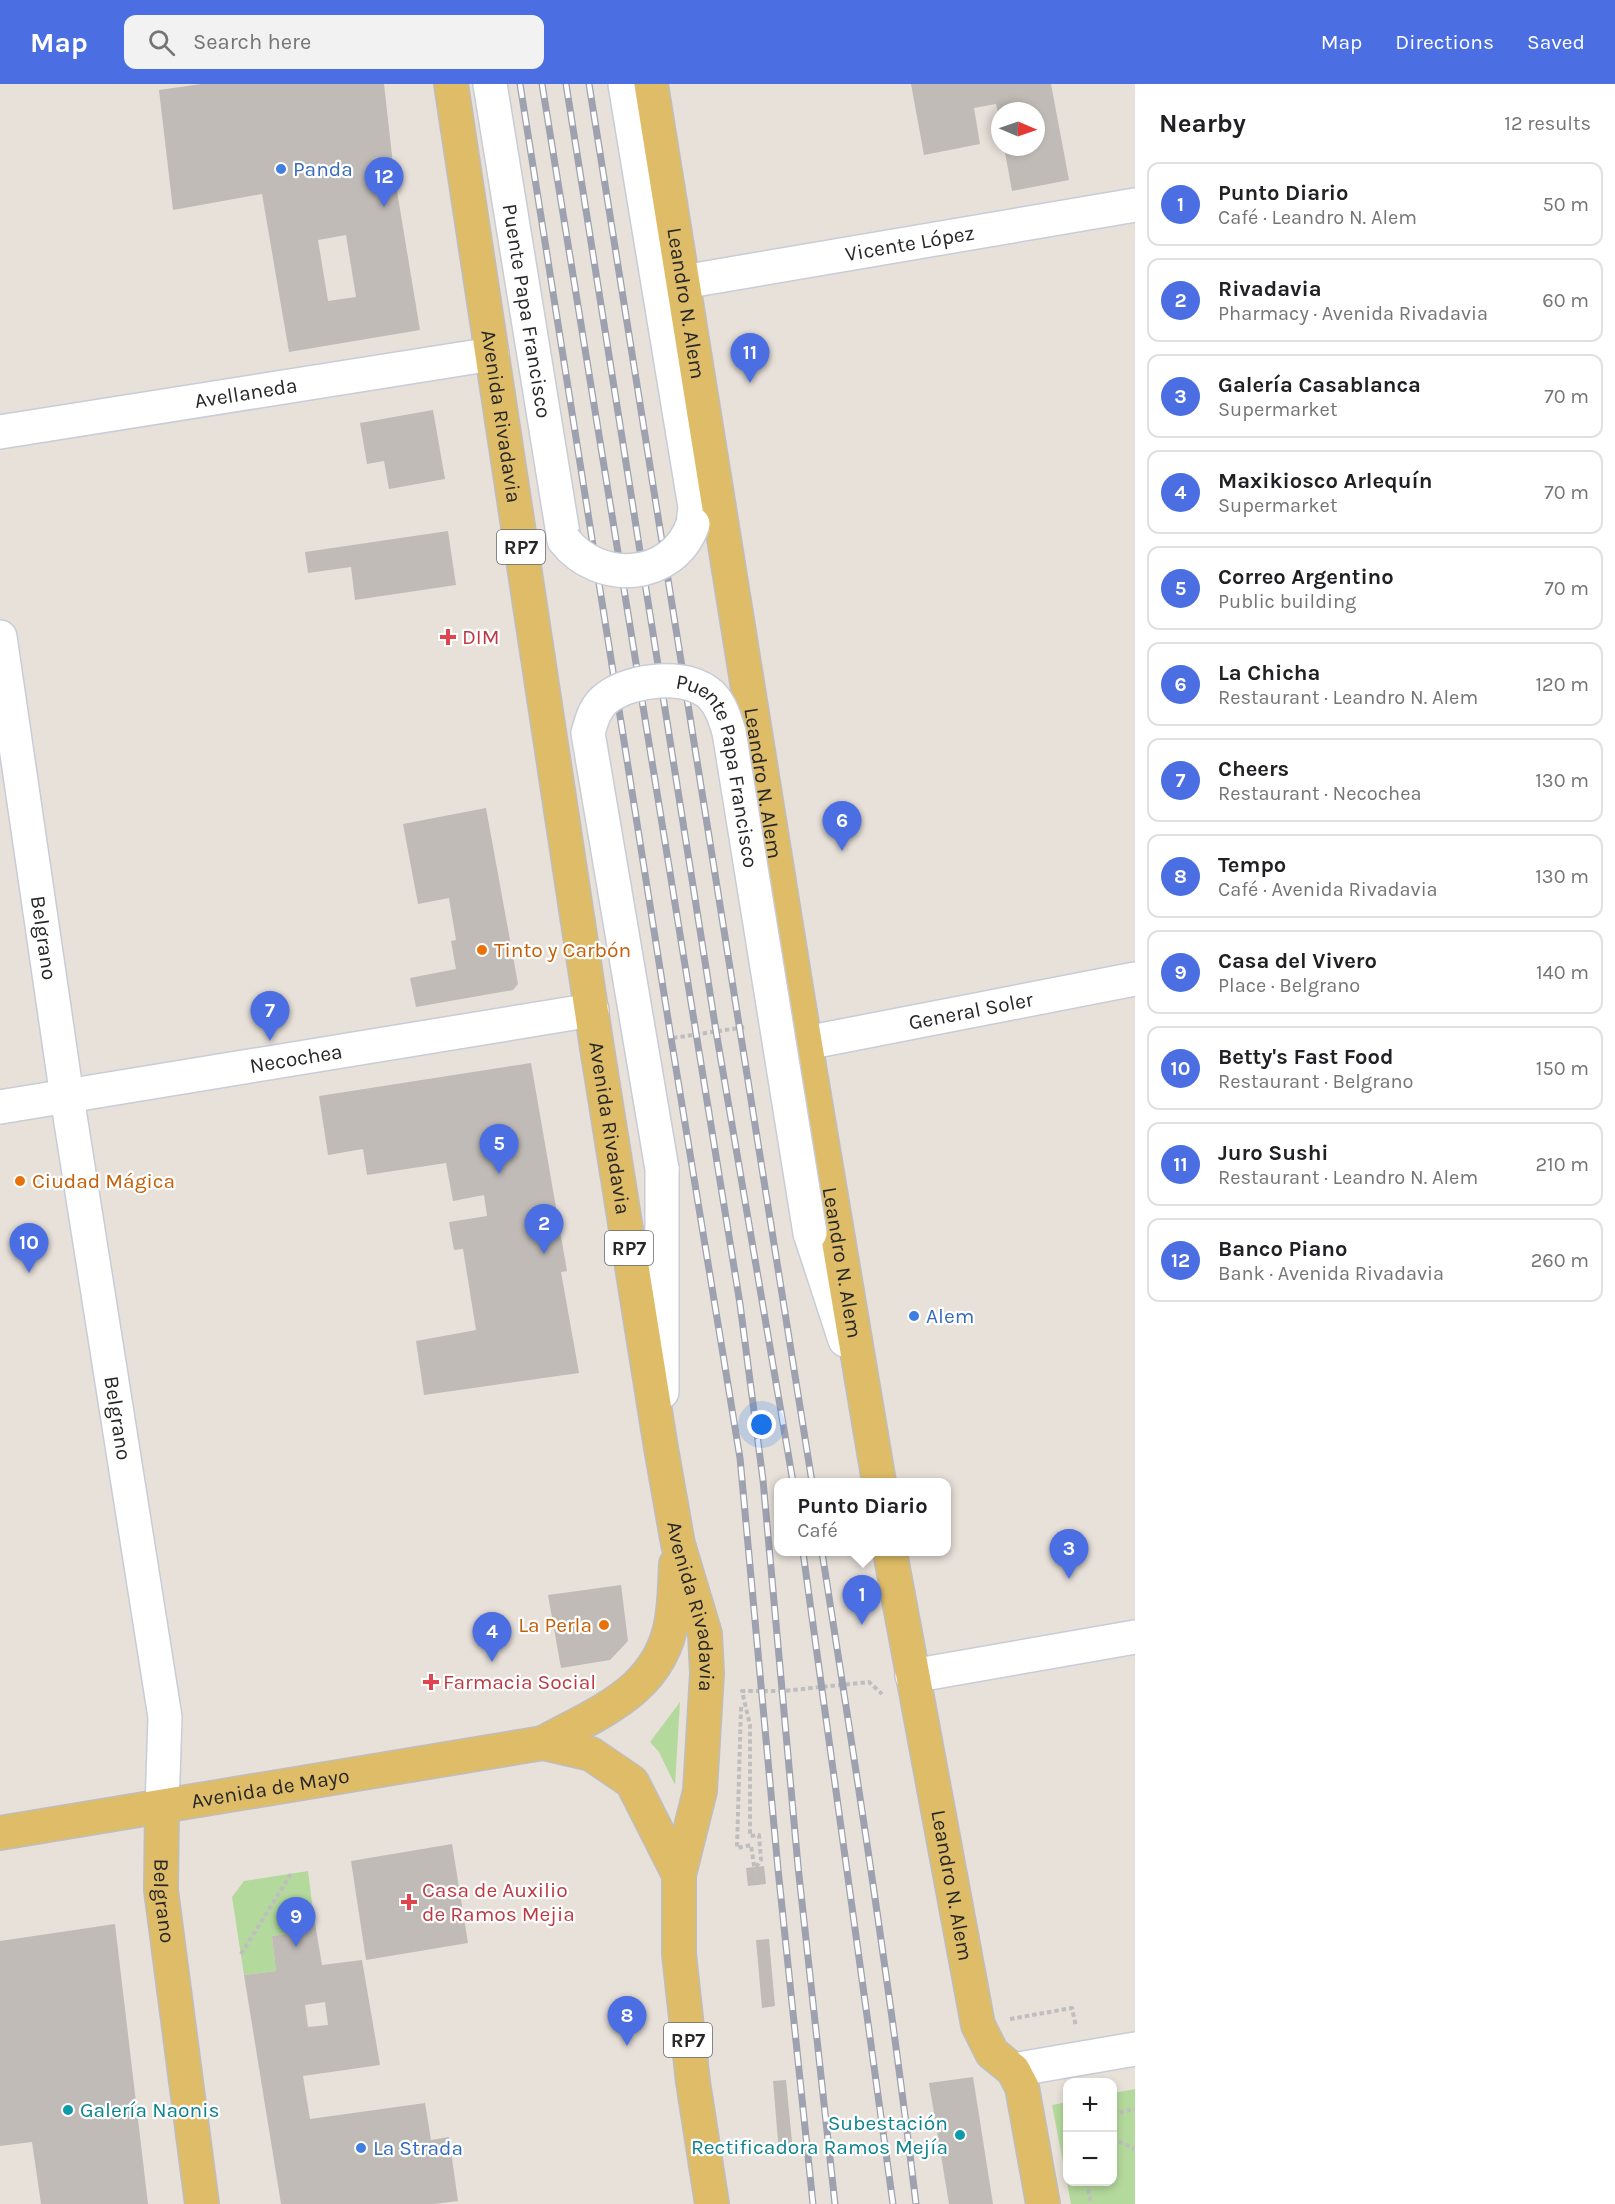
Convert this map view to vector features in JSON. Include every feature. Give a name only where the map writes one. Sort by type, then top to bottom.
[{"type":"main road","name":"Avenida Rivadavia","points":[[451,84],[661,1448],[678,1544],[705,1634],[707,1673],[700,1791],[679,1875],[679,1954],[693,2082],[712,2204]]},
{"type":"main road","name":"Leandro N. Alem","points":[[651,84],[878,1478]]},
{"type":"main road","name":"Avenida de Mayo","points":[[0,1833],[162,1808],[543,1743],[623,1699],[646,1680],[655,1665],[672,1620],[678,1544]]},
{"type":"main road","name":"Leandro N. Alem","points":[[891,1556],[978,2025],[992,2053],[1013,2070],[1023,2087],[1043,2204]]},
{"type":"main road","name":"Avenida de Mayo","points":[[543,1743],[591,1754],[632,1782],[679,1875]]},
{"type":"main road","name":"Belgrano","points":[[162,1808],[161,1890],[202,2204]]},
{"type":"street","name":"Puente Papa Francisco","points":[[490,84],[564,540],[574,554],[586,560],[608,570],[634,572],[653,567],[671,558],[688,538],[695,507],[626,84]]},
{"type":"street","name":"Vicente López","points":[[683,282],[1135,205]]},
{"type":"street","name":"Avellaneda","points":[[0,432],[492,354]]},
{"type":"street","name":"Belgrano","points":[[0,637],[67,1097],[165,1717],[162,1808]]},
{"type":"street","name":"Puente Papa Francisco","points":[[661,1448],[662,1169],[588,733],[593,714],[607,697],[629,686],[676,682],[694,686],[710,694],[720,707],[729,732],[810,1233],[866,1401]]},
{"type":"street","name":"General Soler","points":[[806,1043],[1135,979]]},
{"type":"street","name":"Necochea","points":[[0,1107],[592,1010]]},
{"type":"street","points":[[913,1684],[1135,1637]]},
{"type":"street","points":[[1013,2070],[1135,2049]]},
{"type":"path","points":[[671,1038],[751,1026]]},
{"type":"path","points":[[742,1691],[783,1691],[869,1682],[880,1694],[913,1684]]},
{"type":"path","points":[[742,1691],[737,1848],[751,1845],[757,1885]]},
{"type":"path","points":[[742,1691],[750,1725],[750,1836],[759,1835],[761,1860],[756,1867]]},
{"type":"path","points":[[240,1954],[291,1874]]},
{"type":"path","points":[[1002,2021],[1072,2008]]},
{"type":"path","points":[[1117,2113],[1135,2109]]},
{"type":"path","points":[[1117,2140],[1135,2149]]},
{"type":"path","points":[[1088,2186],[1091,2204]]},
{"type":"green space","points":[[680,1702],[675,1785],[659,1752],[650,1742]]},
{"type":"green space","points":[[308,1871],[313,1911],[292,1914],[295,1933],[272,1936],[276,1971],[244,1975],[232,1897],[244,1881]]},
{"type":"green space","points":[[1135,2089],[1135,2204],[1071,2204],[1068,2186],[1117,2186],[1117,2092]]},
{"type":"green space","points":[[1063,2103],[1063,2162],[1052,2105]]},
{"type":"building","points":[[201,84],[384,84],[394,173],[420,330],[289,352],[262,194],[173,210],[159,90]],"holes":[[[346,235],[356,297],[328,301],[318,240]]]},
{"type":"building","points":[[911,84],[1051,84],[1069,180],[1012,191],[1006,156],[1045,156],[1045,102],[991,102],[991,105],[974,108],[980,144],[924,155]]},
{"type":"building","points":[[433,410],[445,479],[389,489],[384,461],[367,464],[360,423]]},
{"type":"building","points":[[448,531],[456,585],[355,600],[351,567],[308,573],[305,552]]},
{"type":"building","points":[[486,808],[518,984],[513,990],[416,1007],[410,978],[456,969],[451,941],[456,940],[449,898],[418,904],[403,824]]},
{"type":"building","points":[[531,1063],[567,1271],[561,1272],[579,1373],[424,1395],[416,1341],[476,1330],[463,1249],[454,1250],[449,1222],[487,1216],[484,1195],[453,1201],[446,1163],[367,1175],[363,1149],[328,1155],[319,1096]]},
{"type":"building","points":[[621,1585],[628,1641],[610,1660],[561,1668],[548,1595]]},
{"type":"building","name":"Casa de Auxilio de Ramos Mejia","points":[[452,1844],[468,1943],[366,1960],[351,1861]]},
{"type":"building","points":[[764,1866],[766,1884],[748,1886],[746,1868]]},
{"type":"building","points":[[313,1911],[322,1965],[362,1960],[380,2065],[303,2076],[310,2119],[425,2103],[431,2140],[449,2137],[458,2201],[434,2204],[281,2204],[244,1975],[276,1971],[272,1936],[295,1933],[292,1914]],"holes":[[[325,2002],[328,2025],[308,2027],[305,2005]]]},
{"type":"building","points":[[115,1924],[148,2204],[41,2204],[32,2142],[0,2146],[0,1941]]},
{"type":"building","points":[[769,1939],[775,2006],[762,2008],[756,1940]]},
{"type":"building","name":"Subestación Rectificadora Ramos Mejía","points":[[973,2077],[993,2204],[949,2204],[929,2083]]},
{"type":"building","points":[[786,2080],[793,2152],[779,2153],[773,2081]]},
{"type":"railway","points":[[520,84],[740,1458],[778,1869],[813,2204]]},
{"type":"railway","points":[[542,84],[740,1304],[763,1480],[798,1866],[835,2204]]},
{"type":"railway","points":[[566,84],[716,1031],[792,1478]]},
{"type":"railway","points":[[589,84],[811,1478]]},
{"type":"railway","points":[[804,1556],[893,2204]]},
{"type":"railway","points":[[823,1556],[884,1959],[916,2204]]},
{"type":"place","name":"Panda","points":[[281,169]]},
{"type":"place","name":"Banco Piano","points":[[384,207]]},
{"type":"place","name":"Juro Sushi","points":[[750,383]]},
{"type":"place","name":"DIM","points":[[448,637]]},
{"type":"place","name":"La Chicha","points":[[842,851]]},
{"type":"place","name":"Tinto y Carbón","points":[[482,950]]},
{"type":"place","name":"Cheers","points":[[270,1041]]},
{"type":"place","name":"Correo Argentino","points":[[499,1174]]},
{"type":"place","name":"Ciudad Mágica","points":[[20,1181]]},
{"type":"place","name":"Rivadavia","points":[[544,1254]]},
{"type":"place","name":"Betty's Fast Food","points":[[29,1273]]},
{"type":"place","name":"Alem","points":[[914,1316]]},
{"type":"place","name":"Galería Casablanca","points":[[1069,1579]]},
{"type":"place","name":"La Perla","points":[[604,1625]]},
{"type":"place","name":"Punto Diario","points":[[862,1625]]},
{"type":"place","name":"Maxikiosco Arlequín","points":[[492,1662]]},
{"type":"place","name":"Farmacia Social","points":[[431,1682]]},
{"type":"place","name":"Casa de Auxilio de Ramos Mejia","points":[[409,1902]]},
{"type":"place","name":"Casa del Vivero","points":[[296,1947]]},
{"type":"place","name":"Tempo","points":[[627,2046]]},
{"type":"place","name":"Galería Naonis","points":[[68,2110]]},
{"type":"place","name":"Subestación Rectificadora Ramos Mejía","points":[[960,2135]]},
{"type":"place","name":"La Strada","points":[[361,2148]]}]
